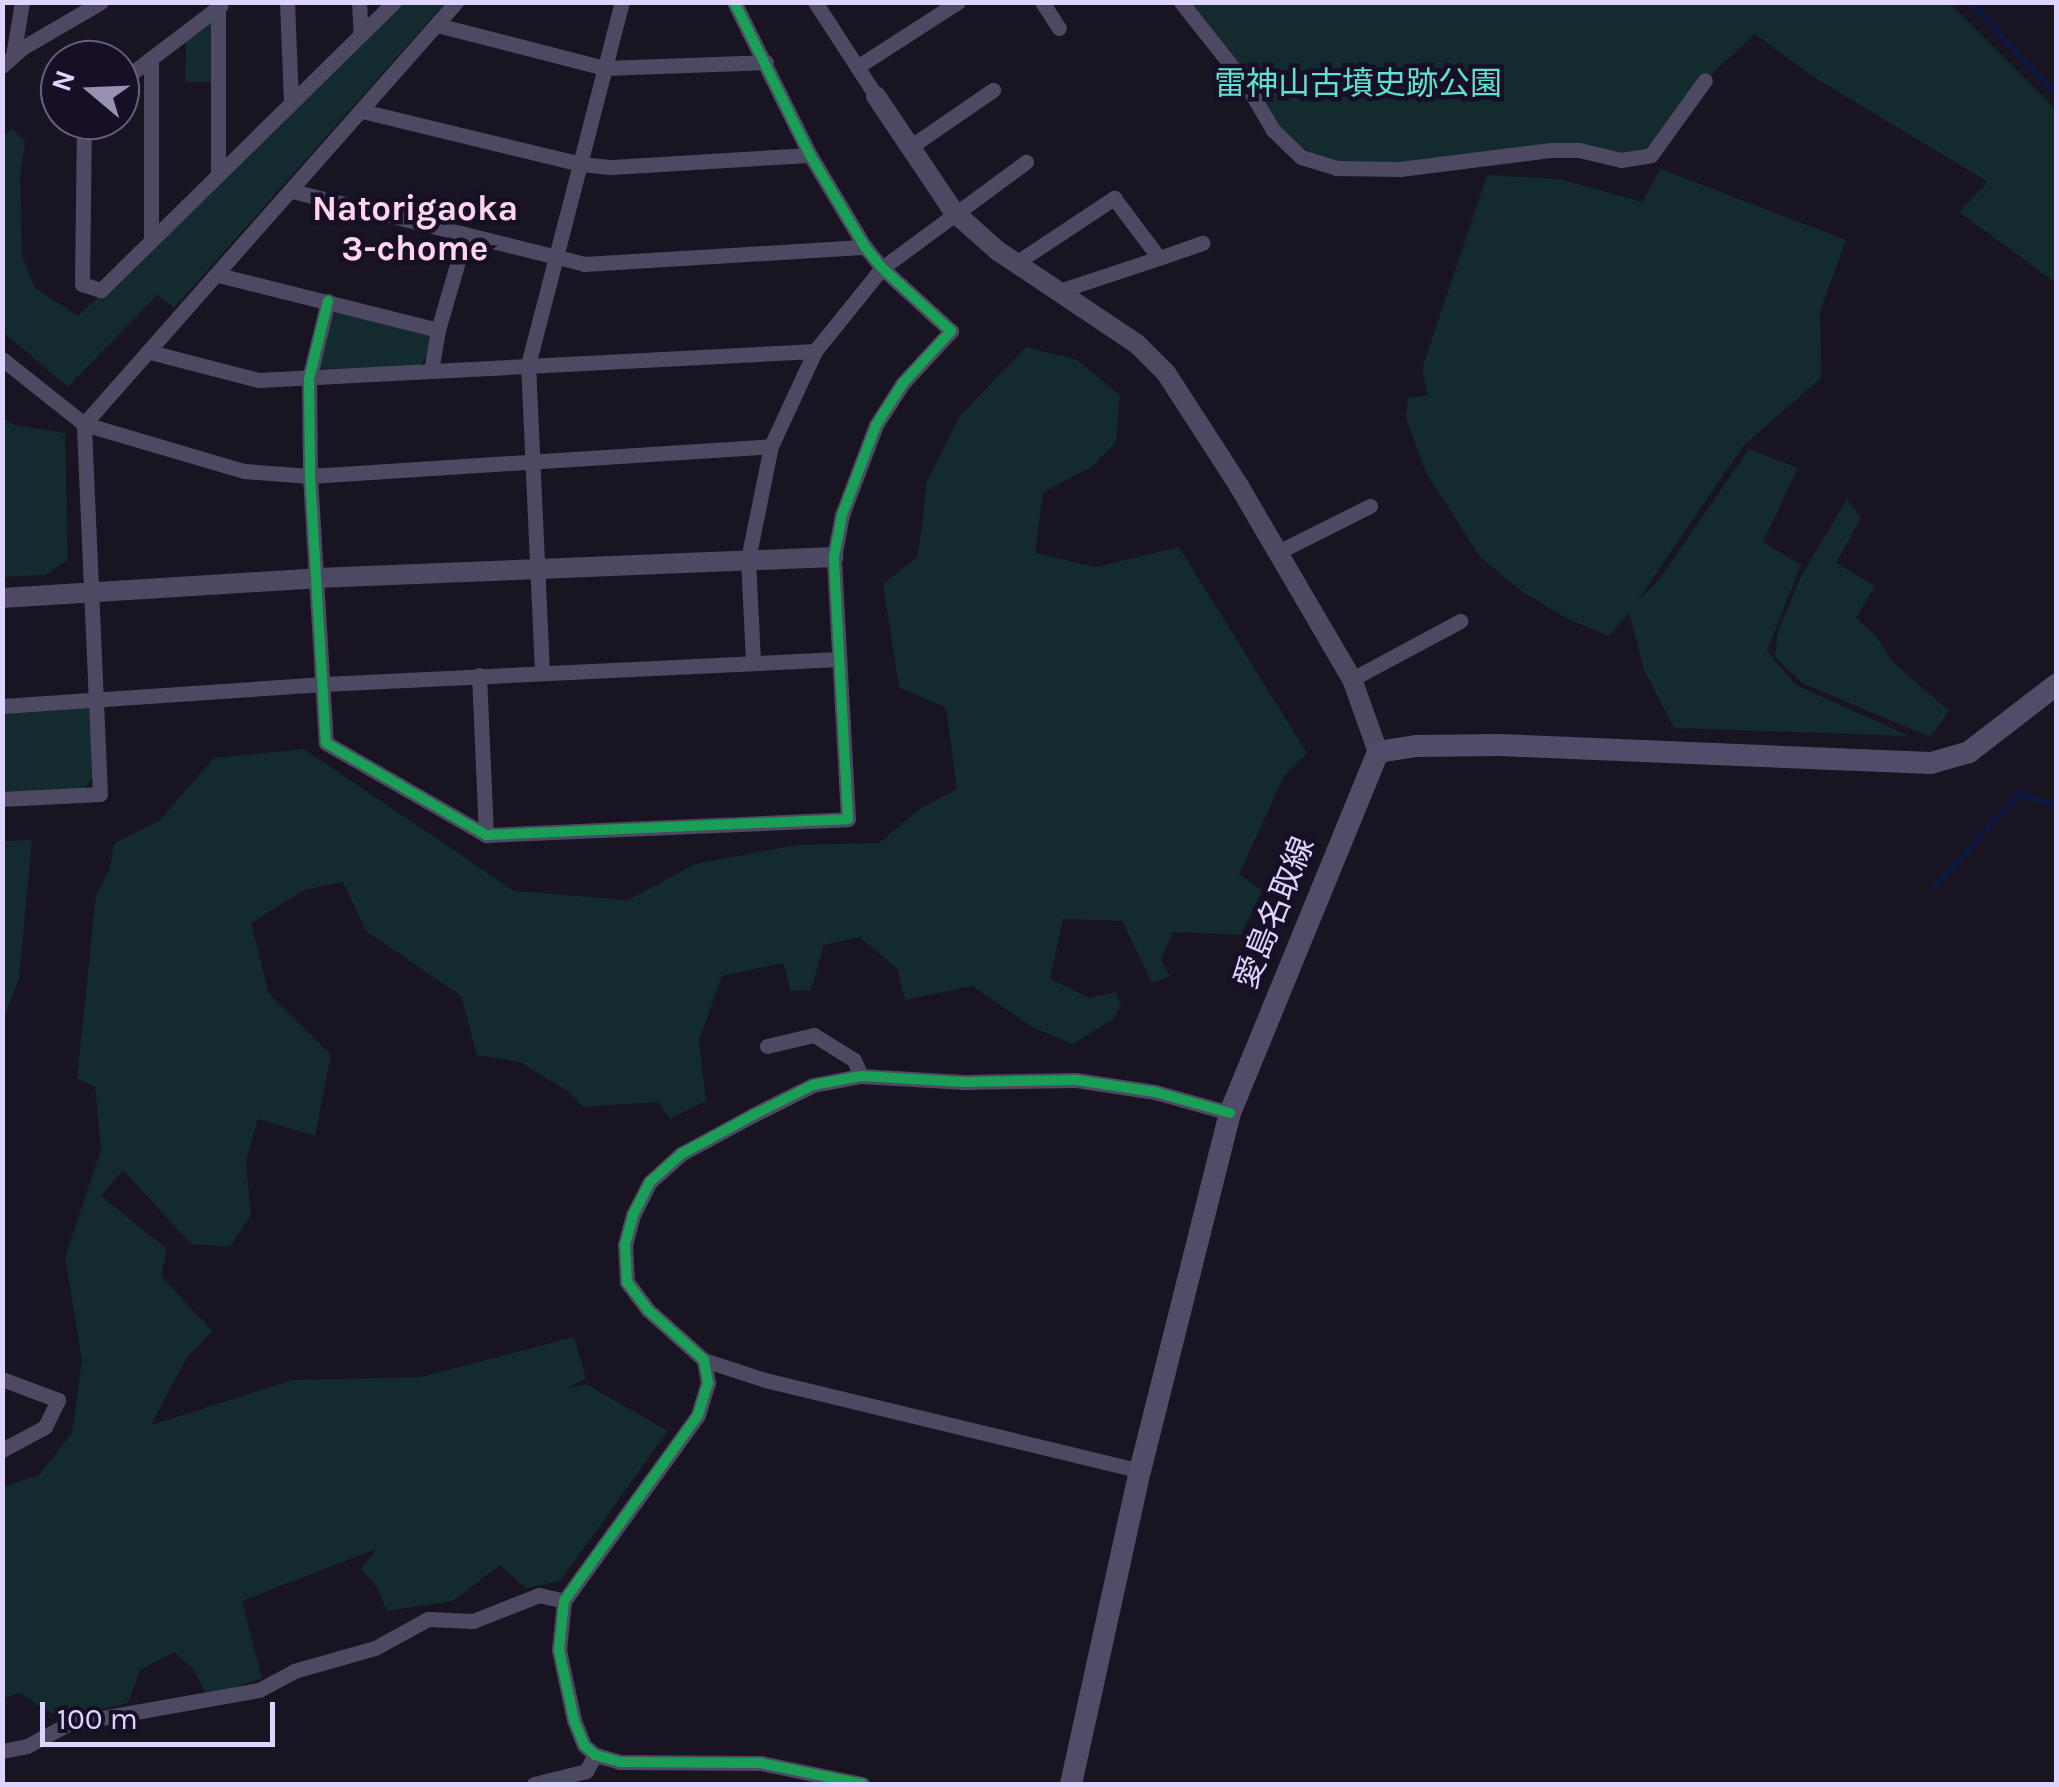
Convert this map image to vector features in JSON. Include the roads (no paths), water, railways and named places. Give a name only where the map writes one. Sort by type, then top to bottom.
[{"type":"main road","points":[[1378,752],[1417,746],[1499,745],[1931,763],[1969,752],[2056,685]]},
{"type":"main road","name":"愛島名取線","points":[[1071,1784],[1140,1471],[1230,1113],[1378,752]]},
{"type":"street","points":[[8,61],[22,2]]},
{"type":"street","points":[[8,61],[101,2]]},
{"type":"street","points":[[287,2],[291,102]]},
{"type":"street","points":[[360,2],[362,34]]},
{"type":"street","points":[[84,140],[82,284],[101,290],[394,2]]},
{"type":"street","points":[[2,799],[100,794],[84,424],[456,2]]},
{"type":"street","points":[[542,672],[528,366],[622,2]]},
{"type":"street","points":[[328,301],[309,378],[310,476],[326,743],[486,835],[848,818],[834,557],[847,499],[876,425],[903,382],[951,330],[882,268],[865,247],[810,155],[734,2]]},
{"type":"street","points":[[815,2],[954,212],[1056,292],[1137,344],[1166,373],[1352,679],[1375,734],[1378,752]]},
{"type":"street","points":[[857,66],[938,8],[958,2]]},
{"type":"street","points":[[1042,2],[1059,28]]},
{"type":"street","points":[[1181,2],[1246,84],[1274,130],[1301,157],[1336,168],[1400,169],[1550,150],[1579,150],[1621,160],[1651,155],[1705,80]]},
{"type":"street","points":[[218,173],[220,6]]},
{"type":"street","points":[[140,69],[220,6]]},
{"type":"street","points":[[437,25],[605,68],[766,62]]},
{"type":"street","points":[[150,62],[150,238]]},
{"type":"street","points":[[910,147],[993,90]]},
{"type":"street","points":[[362,111],[581,164],[612,167],[810,155]]},
{"type":"street","points":[[754,662],[748,559],[771,446],[814,351],[882,268],[1026,162]]},
{"type":"street","points":[[292,191],[584,264],[865,247]]},
{"type":"street","points":[[1016,263],[1114,198],[1159,258]]},
{"type":"street","points":[[432,370],[438,330],[464,237]]},
{"type":"street","points":[[1056,292],[1202,243]]},
{"type":"street","points":[[218,275],[438,330]]},
{"type":"street","points":[[150,352],[258,380],[814,351]]},
{"type":"street","points":[[2,358],[84,424],[244,471],[310,476],[771,446]]},
{"type":"street","points":[[1278,552],[1370,506]]},
{"type":"street","points":[[2,598],[317,578],[834,557]]},
{"type":"street","points":[[1352,679],[1460,621]]},
{"type":"street","points":[[2,706],[480,675],[839,658]]},
{"type":"street","points":[[480,675],[486,835]]},
{"type":"street","points":[[767,1046],[814,1035],[854,1060],[861,1076]]},
{"type":"street","points":[[1140,1471],[775,1382],[704,1360],[648,1310],[627,1282],[625,1245],[633,1215],[650,1182],[681,1154],[813,1086],[861,1076],[964,1082],[1076,1080],[1155,1092],[1230,1113]]},
{"type":"street","points":[[704,1360],[708,1383],[698,1415],[564,1601],[559,1650],[574,1720],[584,1745],[595,1755],[620,1762],[761,1763],[862,1784]]},
{"type":"street","points":[[2,1378],[58,1400],[45,1427],[2,1450]]},
{"type":"street","points":[[2,1751],[27,1746],[68,1724],[259,1690],[294,1671],[375,1648],[428,1619],[474,1620],[538,1594],[564,1601]]},
{"type":"street","points":[[534,1784],[586,1771],[595,1755]]},
{"type":"waterway","points":[[1970,2],[2056,94]]},
{"type":"waterway","points":[[1934,887],[2019,793],[2056,806]]},
{"type":"district","name":"Natorigaoka 3-chome","points":[[415,229]]},
{"type":"park label","name":"雷神山古墳史跡公園","points":[[1358,84]]}]
